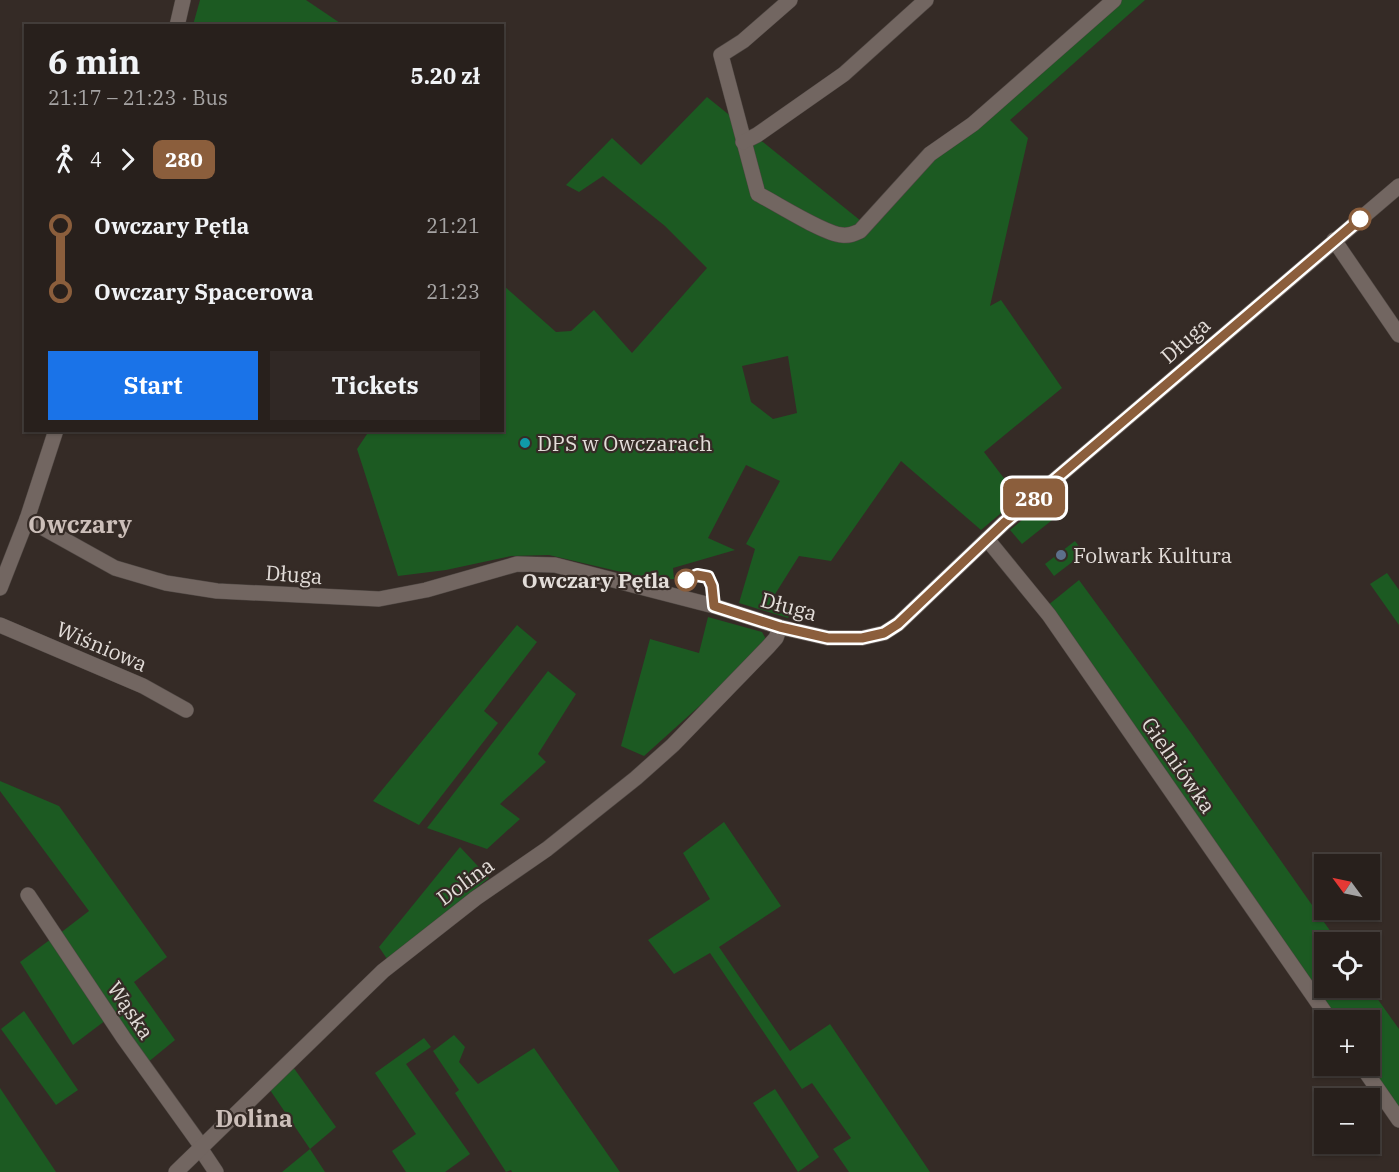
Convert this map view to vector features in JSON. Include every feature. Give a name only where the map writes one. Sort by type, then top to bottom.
[{"type":"street","points":[[177,24],[183,0]]},
{"type":"street","points":[[790,0],[743,41],[721,55],[758,194],[840,235],[851,235],[860,231],[930,154],[973,124],[1113,0]]},
{"type":"street","points":[[743,142],[758,135],[844,74],[926,0]]},
{"type":"street","name":"Długa","points":[[27,519],[115,568],[166,583],[216,591],[379,599],[426,590],[517,564],[555,565],[828,638],[862,638],[884,633],[917,608],[987,538],[1399,186]]},
{"type":"street","points":[[1334,240],[1399,335]]},
{"type":"street","points":[[0,588],[27,519],[55,432]]},
{"type":"street","name":"Gielniówka","points":[[987,538],[1049,615],[1323,1010]]},
{"type":"street","name":"Wiśniowa","points":[[0,625],[143,686],[186,710]]},
{"type":"street","name":"Dolina","points":[[176,1172],[400,957],[476,898],[547,849],[636,778],[673,745],[777,638],[780,627]]},
{"type":"street","name":"Wąska","points":[[28,895],[216,1172]]},
{"type":"street","points":[[1369,1076],[1399,1120]]},
{"type":"green space","points":[[200,0],[306,0],[342,24],[193,24]]},
{"type":"green space","points":[[1113,0],[1145,0],[1010,120],[1028,138],[990,306],[1001,300],[1062,388],[984,452],[1019,498],[981,530],[901,461],[831,561],[799,556],[772,599],[792,612],[788,618],[739,603],[755,549],[746,544],[780,481],[746,465],[708,538],[735,550],[673,568],[674,579],[655,580],[549,555],[511,556],[446,570],[398,576],[357,449],[368,432],[504,432],[504,286],[556,332],[571,331],[594,310],[632,353],[707,268],[665,226],[603,176],[579,192],[566,185],[612,138],[641,165],[707,97],[861,221]],"holes":[[[788,356],[797,413],[773,419],[751,402],[742,366]]]},
{"type":"green space","points":[[1049,498],[1061,513],[1022,544],[1010,530]]},
{"type":"green space","points":[[1075,541],[1084,553],[1054,576],[1045,564]]},
{"type":"green space","points":[[1387,573],[1399,590],[1399,625],[1370,584]]},
{"type":"green space","points":[[1079,580],[1191,733],[1314,908],[1314,920],[1323,920],[1331,932],[1314,932],[1314,991],[1047,606]]},
{"type":"green space","points":[[708,617],[762,632],[767,641],[725,683],[644,756],[621,746],[650,639],[699,653]]},
{"type":"green space","points":[[517,625],[537,642],[484,711],[498,723],[419,825],[373,801]]},
{"type":"green space","points":[[548,671],[576,694],[538,754],[546,762],[500,804],[520,819],[487,849],[427,828]]},
{"type":"green space","points":[[0,781],[59,806],[167,957],[134,982],[175,1040],[147,1063],[59,934],[89,911],[0,791]]},
{"type":"green space","points":[[724,822],[781,906],[719,947],[790,1051],[830,1024],[930,1172],[849,1172],[833,1149],[851,1138],[812,1083],[802,1089],[710,953],[674,974],[648,940],[710,899],[683,853]]},
{"type":"green space","points":[[460,847],[489,878],[387,959],[379,947]]},
{"type":"green space","points":[[51,939],[106,1020],[73,1045],[20,962]]},
{"type":"green space","points":[[1319,998],[1377,998],[1399,1029],[1399,1114],[1377,1076],[1380,1076],[1380,1010],[1327,1010]]},
{"type":"green space","points":[[24,1011],[78,1090],[56,1105],[1,1029]]},
{"type":"green space","points":[[454,1035],[465,1047],[459,1062],[478,1084],[534,1048],[620,1172],[512,1172],[511,1170],[506,1172],[455,1093],[459,1090],[433,1051]]},
{"type":"green space","points":[[424,1038],[431,1047],[406,1064],[470,1154],[445,1172],[406,1172],[392,1151],[416,1134],[375,1073]]},
{"type":"green space","points":[[293,1067],[336,1127],[310,1149],[270,1090]]},
{"type":"green space","points":[[0,1088],[56,1172],[0,1172]]},
{"type":"green space","points":[[775,1089],[819,1157],[798,1172],[753,1103]]},
{"type":"green space","points":[[310,1149],[325,1172],[282,1172]]},
{"type":"bus line","name":"280","points":[[686,580],[697,575],[708,577],[714,593],[714,606],[780,627],[828,638],[862,638],[884,633],[917,608],[941,582],[1004,523],[1360,219]]},
{"type":"place","name":"DPS w Owczarach","points":[[525,443]]},
{"type":"place","name":"Folwark Kultura","points":[[1061,555]]},
{"type":"place","name":"Owczary Pętla","points":[[686,580]]},
{"type":"district","name":"Owczary","points":[[80,524]]},
{"type":"district","name":"Dolina","points":[[254,1118]]}]
